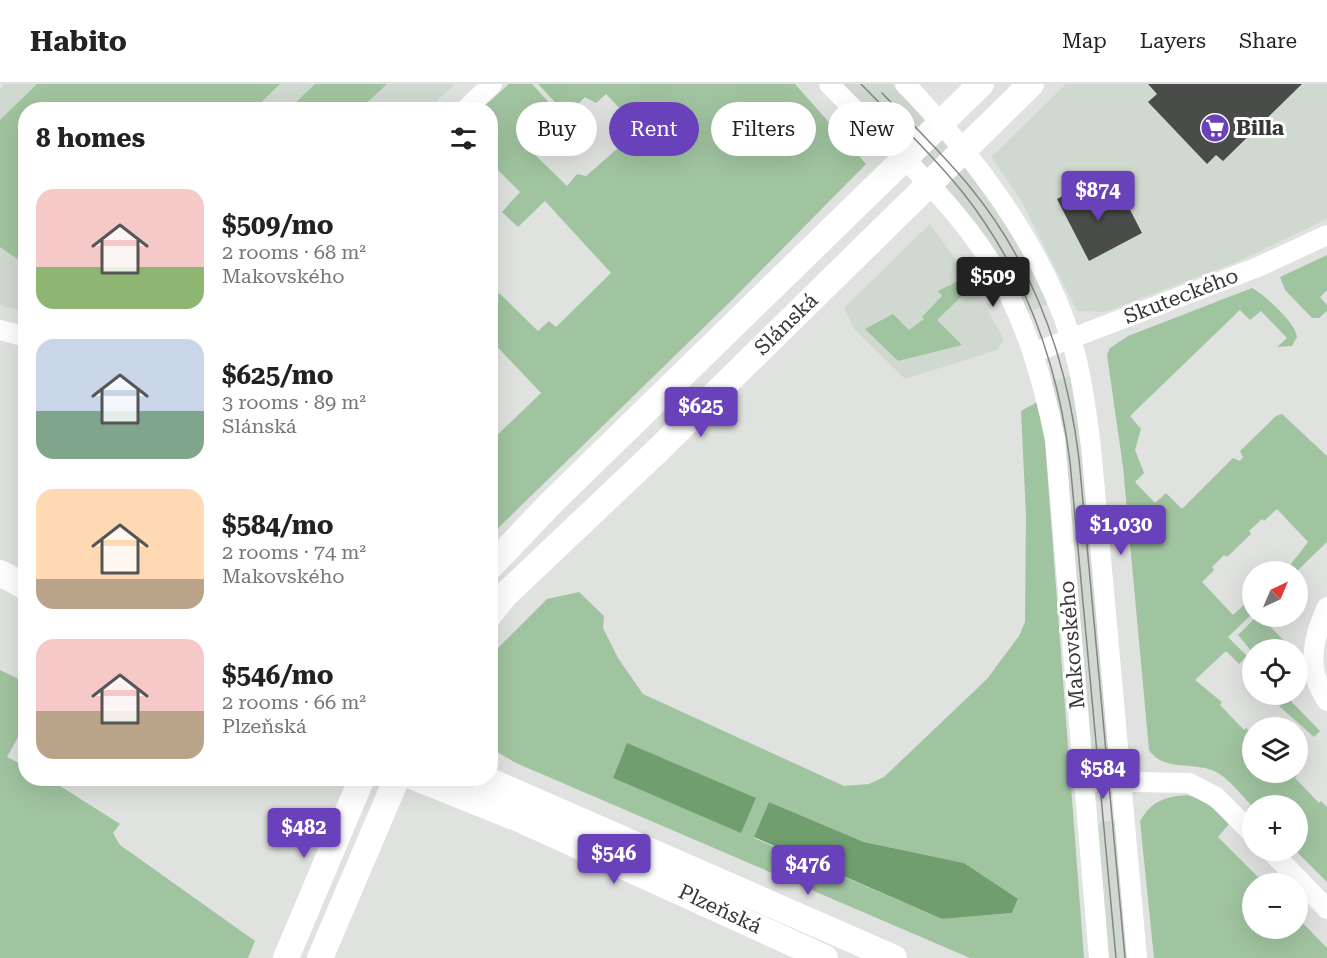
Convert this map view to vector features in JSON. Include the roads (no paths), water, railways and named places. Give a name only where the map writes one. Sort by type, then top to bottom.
[{"type":"main road","name":"Slánská","points":[[498,559],[551,503],[981,84]]},
{"type":"main road","name":"Slánská","points":[[498,604],[1031,84]]},
{"type":"main road","points":[[0,573],[18,583]]},
{"type":"main road","points":[[498,771],[574,818]]},
{"type":"main road","name":"Plzeňská","points":[[498,785],[894,958]]},
{"type":"main road","points":[[286,958],[359,786]]},
{"type":"main road","points":[[320,958],[394,786]]},
{"type":"main road","name":"Plzeňská","points":[[436,786],[519,819],[825,958]]},
{"type":"street","points":[[473,102],[492,84]]},
{"type":"street","name":"Makovského","points":[[829,84],[944,200],[982,249],[997,273],[1042,377],[1055,439],[1099,958]]},
{"type":"street","name":"Makovského","points":[[905,84],[928,108],[1001,200],[1053,289],[1071,339],[1081,380],[1091,447],[1123,782],[1137,958]]},
{"type":"street","name":"Skuteckého","points":[[1033,352],[1258,267],[1327,235]]},
{"type":"street","points":[[0,330],[18,335]]},
{"type":"street","points":[[1327,607],[1317,628],[1312,664],[1319,690],[1327,701]]},
{"type":"street","points":[[1083,781],[1189,783],[1202,787],[1216,796],[1242,823]]},
{"type":"street","points":[[1280,861],[1327,909]]},
{"type":"tram line","points":[[861,84],[940,165],[986,224],[1021,287],[1047,355],[1065,426],[1070,462],[1116,958]]},
{"type":"tram line","points":[[882,93],[949,163],[993,217],[1029,281],[1056,350],[1066,386],[1079,459],[1125,958]]},
{"type":"place","name":"Billa","points":[[1215,128]]}]
